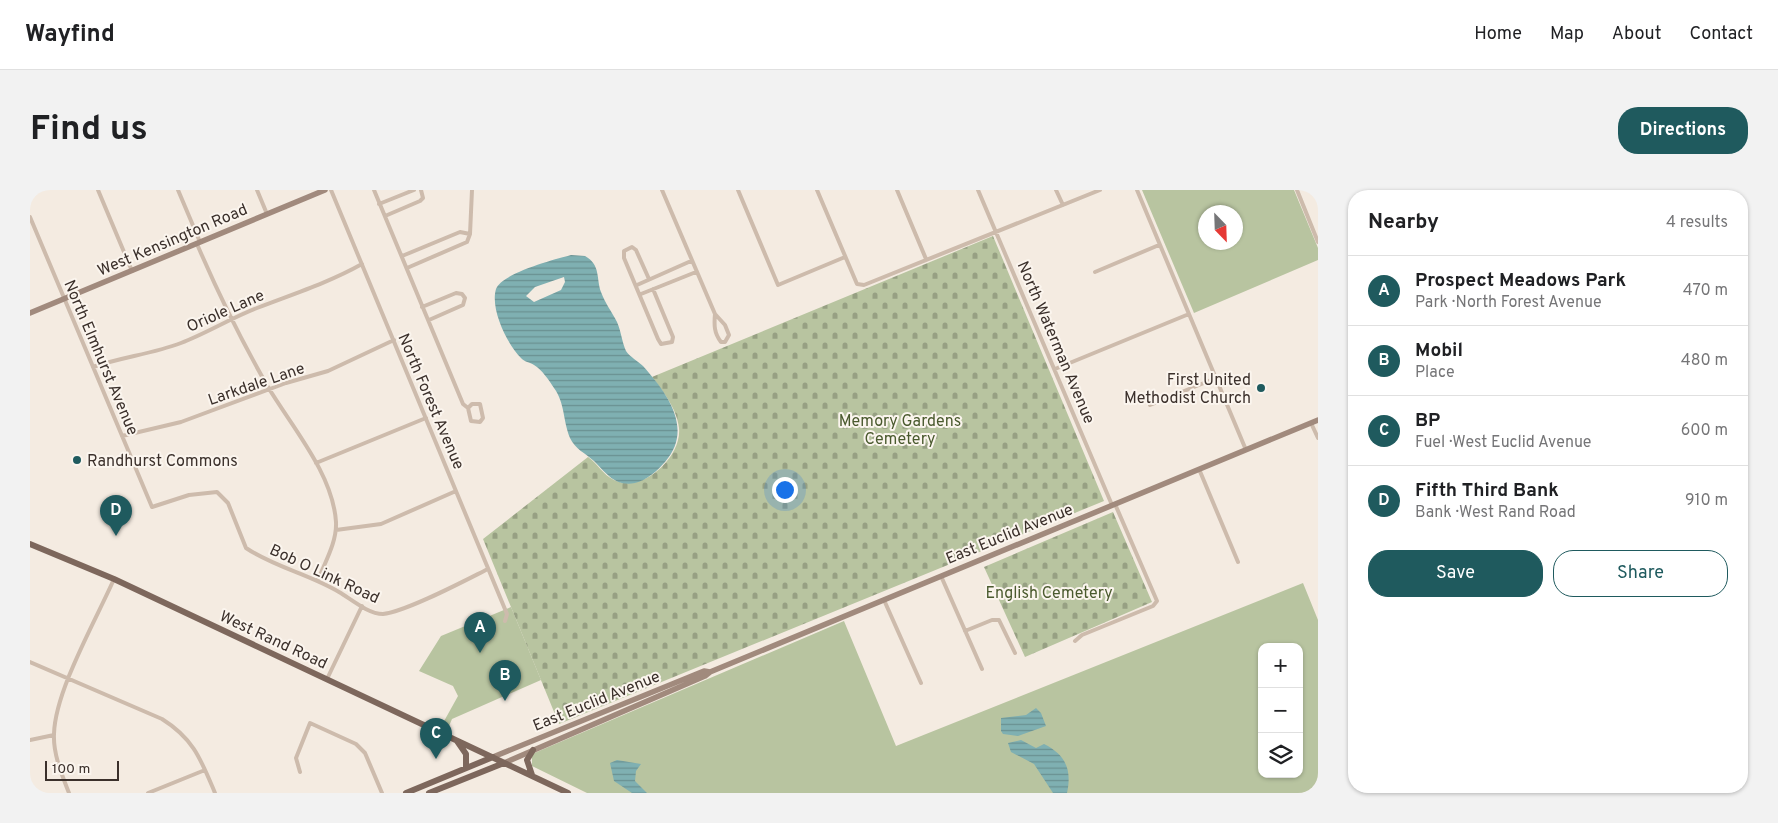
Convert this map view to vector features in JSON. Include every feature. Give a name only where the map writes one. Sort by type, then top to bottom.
[{"type":"main road","name":"West Kensington Road","points":[[30,313],[325,190]]},
{"type":"main road","name":"East Euclid Avenue","points":[[504,763],[705,676],[710,672],[1318,420]]},
{"type":"main road","name":"West Rand Road","points":[[30,544],[114,579],[568,793]]},
{"type":"main road","name":"East Euclid Avenue","points":[[493,757],[704,671],[710,672]]},
{"type":"main road","points":[[457,740],[466,754],[466,768]]},
{"type":"main road","points":[[533,750],[528,754],[527,764],[533,776]]},
{"type":"main road","points":[[406,793],[493,757]]},
{"type":"main road","points":[[429,793],[504,763]]},
{"type":"street","points":[[98,190],[132,271]]},
{"type":"street","points":[[178,190],[230,320],[269,389],[316,463],[334,506],[336,530],[332,547],[318,580]]},
{"type":"street","points":[[257,190],[267,214]]},
{"type":"street","name":"North Forest Avenue","points":[[332,190],[507,614],[505,622]]},
{"type":"street","points":[[374,190],[463,404],[468,408],[472,421],[478,423],[482,420],[480,404],[472,404],[468,408]]},
{"type":"street","points":[[379,204],[414,190]]},
{"type":"street","points":[[385,216],[420,201],[423,198],[421,190]]},
{"type":"street","points":[[407,268],[467,242],[470,234],[472,190]]},
{"type":"street","points":[[662,190],[715,314],[727,330],[729,335],[725,342],[721,342],[716,337],[714,330],[715,314]]},
{"type":"street","points":[[738,190],[778,286],[845,257]]},
{"type":"street","points":[[817,190],[857,284],[864,285],[1100,190]]},
{"type":"street","points":[[897,190],[926,259]]},
{"type":"street","name":"North Waterman Avenue","points":[[978,190],[1113,505],[1157,601],[1153,606],[1082,635],[1075,641]]},
{"type":"street","points":[[1056,190],[1063,206]]},
{"type":"street","points":[[1137,190],[1246,450]]},
{"type":"street","points":[[1297,190],[1318,242]]},
{"type":"street","name":"North Elmhurst Avenue","points":[[30,217],[152,507]]},
{"type":"street","points":[[402,256],[460,232],[470,234]]},
{"type":"street","points":[[1095,272],[1159,245]]},
{"type":"street","points":[[649,279],[636,250],[632,247],[627,248],[624,251],[624,258],[641,294],[658,339],[662,344],[666,345],[672,342],[673,338],[653,290]]},
{"type":"street","points":[[636,285],[692,261]]},
{"type":"street","name":"Oriole Lane","points":[[93,367],[119,358],[152,352],[181,343],[230,320],[335,279],[362,264]]},
{"type":"street","points":[[641,294],[696,272]]},
{"type":"street","points":[[422,307],[456,293],[462,294],[465,298],[464,305],[429,320]]},
{"type":"street","points":[[1055,369],[1189,314]]},
{"type":"street","name":"Larkdale Lane","points":[[122,436],[181,422],[269,389],[328,372],[394,340]]},
{"type":"street","points":[[1150,405],[1216,378]]},
{"type":"street","points":[[316,463],[426,418]]},
{"type":"street","points":[[1311,422],[1318,438]]},
{"type":"street","points":[[1199,469],[1238,562]]},
{"type":"street","points":[[336,530],[381,524],[456,491]]},
{"type":"street","name":"Bob O Link Road","points":[[152,507],[189,495],[217,492],[228,503],[246,548],[318,580],[362,606],[382,614],[395,611],[488,569]]},
{"type":"street","points":[[941,576],[982,669]]},
{"type":"street","points":[[69,793],[60,767],[54,735],[58,707],[114,579]]},
{"type":"street","points":[[884,600],[921,683]]},
{"type":"street","points":[[327,679],[362,606]]},
{"type":"street","points":[[965,630],[992,620],[999,620],[1016,653]]},
{"type":"street","points":[[30,662],[172,725],[192,745],[215,793]]},
{"type":"street","points":[[300,772],[296,758],[310,723],[356,744],[365,753],[382,793]]},
{"type":"street","points":[[30,740],[54,735]]},
{"type":"street","points":[[148,793],[205,770]]},
{"type":"green space","points":[[1142,190],[1294,190],[1318,248],[1318,260],[1194,313]]},
{"type":"green space","name":"Memory Gardens Cemetery","points":[[993,236],[1104,501],[559,724],[483,539],[588,457],[610,478],[625,483],[636,482],[658,470],[674,450],[679,428],[672,407],[652,377]]},
{"type":"green space","name":"English Cemetery","points":[[1113,512],[1152,602],[1025,657],[984,567]]},
{"type":"green space","points":[[1303,583],[1318,620],[1318,793],[587,793],[532,766],[532,754],[844,621],[896,746]]},
{"type":"green space","points":[[511,607],[541,680],[452,719],[449,726],[443,723],[458,696],[453,686],[419,671],[441,636]]},
{"type":"water","points":[[571,255],[585,256],[594,263],[601,292],[617,322],[626,351],[643,366],[661,388],[674,412],[677,424],[677,437],[673,450],[659,468],[639,482],[628,484],[616,481],[575,445],[568,432],[558,394],[540,370],[522,359],[510,344],[501,326],[495,306],[496,289],[500,283],[518,272]],"holes":[[[564,277],[565,282],[561,290],[534,302],[526,296],[535,287]]]},
{"type":"water","points":[[1036,708],[1041,713],[1046,726],[1018,736],[1003,734],[1001,731],[1001,718],[1026,715]]},
{"type":"water","points":[[1021,740],[1036,748],[1044,744],[1058,753],[1068,770],[1067,793],[1053,793],[1034,764],[1011,752],[1008,743]]},
{"type":"water","points":[[617,760],[641,764],[636,771],[635,781],[647,793],[632,793],[614,781],[610,763]]},
{"type":"place","name":"First United Methodist Church","points":[[1261,388]]},
{"type":"place","name":"Randhurst Commons","points":[[77,460]]},
{"type":"place","name":"Fifth Third Bank","points":[[116,536]]},
{"type":"place","name":"Prospect Meadows Park","points":[[480,653]]},
{"type":"place","name":"Mobil","points":[[505,701]]},
{"type":"place","name":"BP","points":[[436,759]]}]
